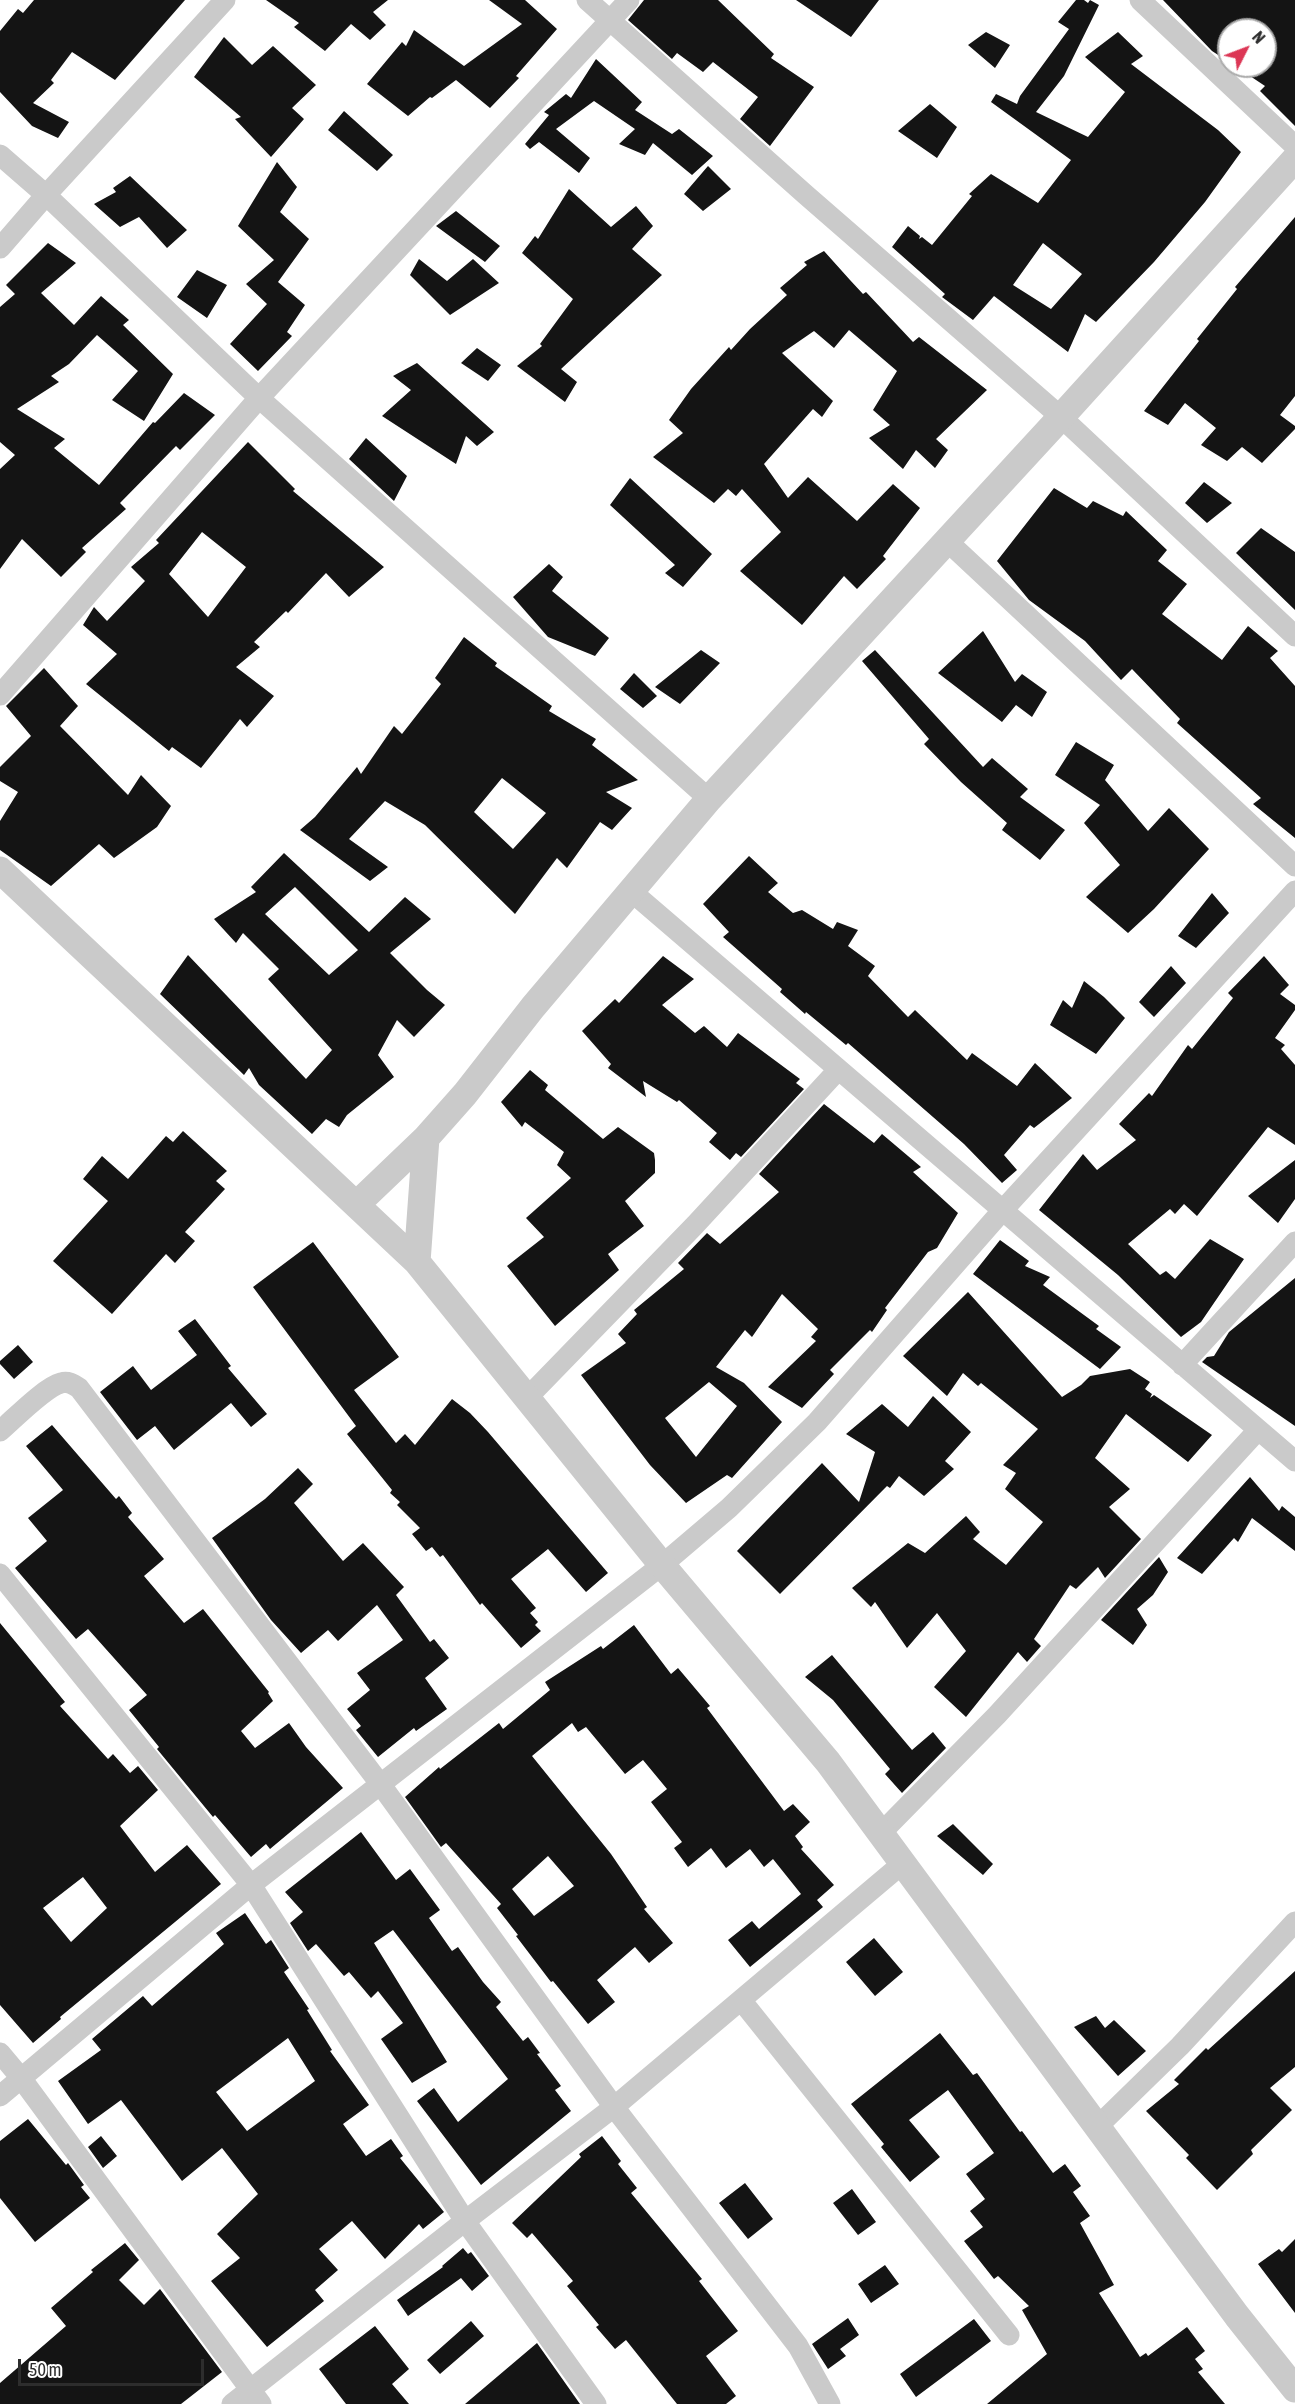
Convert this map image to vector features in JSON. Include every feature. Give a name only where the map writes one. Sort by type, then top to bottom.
[{"type":"street","points":[[0,248],[225,0]]},
{"type":"street","points":[[587,0],[1061,417],[1295,636]]},
{"type":"street","points":[[0,695],[259,398],[629,0]]},
{"type":"street","points":[[1140,0],[1295,146]]},
{"type":"street","points":[[0,155],[46,195],[259,398],[709,799]]},
{"type":"street","points":[[357,1204],[426,1138],[465,1094],[533,1007],[709,799],[1295,159]]},
{"type":"street","points":[[946,540],[1295,866]]},
{"type":"street","points":[[0,870],[417,1262],[662,1565],[828,1762],[1237,2316],[1295,2389]]},
{"type":"street","points":[[0,2096],[251,1885],[662,1565],[729,1508],[816,1422],[1002,1211],[1295,891]]},
{"type":"street","points":[[632,892],[1295,1461]]},
{"type":"street","points":[[527,1398],[695,1225],[838,1070]]},
{"type":"street","points":[[417,1262],[426,1138]]},
{"type":"street","points":[[1182,1365],[1295,1242]]},
{"type":"street","points":[[0,1431],[51,1387],[63,1382],[71,1383],[79,1388],[381,1785],[614,2107],[798,2346],[830,2404]]},
{"type":"street","points":[[880,1834],[997,1715],[1258,1430]]},
{"type":"street","points":[[0,1574],[251,1885],[465,2221],[596,2404]]},
{"type":"street","points":[[232,2404],[256,2397],[465,2221],[614,2107],[902,1864]]},
{"type":"street","points":[[1097,2127],[1180,2046],[1295,1922]]},
{"type":"street","points":[[741,2000],[1009,2335]]},
{"type":"street","points":[[0,2053],[21,2078],[256,2397]]},
{"type":"building","points":[[34,0],[185,0],[115,80],[72,52],[51,80],[54,83],[33,103],[69,122],[58,138],[32,126],[0,92],[0,31],[18,9],[23,13]]},
{"type":"building","points":[[266,0],[388,0],[373,12],[386,25],[370,40],[351,24],[325,51],[294,27],[299,23]]},
{"type":"building","points":[[489,0],[525,0],[557,29],[516,76],[519,78],[490,108],[456,80],[432,98],[430,97],[408,116],[367,84],[402,42],[406,46],[414,30],[464,66],[522,24]]},
{"type":"building","points":[[644,0],[718,0],[774,54],[771,58],[814,87],[770,146],[740,119],[758,97],[713,62],[703,72],[677,53],[672,59],[628,20]]},
{"type":"building","points":[[796,0],[879,0],[851,37]]},
{"type":"building","points":[[1076,0],[1084,0],[1088,3],[1090,0],[1099,5],[1064,76],[1036,112],[1088,137],[1125,92],[1085,57],[1118,32],[1143,56],[1131,64],[1218,130],[1241,152],[1205,202],[1154,262],[1096,322],[1085,314],[1068,352],[994,296],[973,320],[942,297],[945,294],[892,247],[908,226],[920,236],[919,239],[922,237],[932,245],[972,196],[969,194],[991,174],[1038,203],[1071,160],[991,102],[996,94],[1017,104],[1020,96],[1069,29],[1058,22]],"holes":[[[1043,243],[1082,274],[1051,309],[1013,285]]]},
{"type":"building","points":[[1163,0],[1295,0],[1295,126],[1260,91],[1265,86],[1253,78],[1277,78],[1277,18],[1217,18],[1217,54]]},
{"type":"building","points":[[986,32],[1010,45],[995,68],[968,45]]},
{"type":"building","points":[[224,37],[252,65],[273,46],[316,85],[292,108],[304,119],[271,157],[235,119],[241,117],[194,77]]},
{"type":"building","points":[[596,59],[642,102],[635,110],[672,134],[679,129],[713,156],[692,175],[653,143],[645,155],[619,144],[635,129],[594,101],[556,129],[590,158],[579,173],[539,142],[530,149],[525,144],[549,115],[544,112],[566,94],[571,98]]},
{"type":"building","points":[[930,104],[957,127],[937,158],[898,131]]},
{"type":"building","points":[[344,111],[393,155],[377,171],[328,130]]},
{"type":"building","points":[[277,162],[297,187],[280,212],[309,239],[278,282],[305,305],[287,332],[292,336],[258,371],[230,344],[267,304],[246,284],[274,260],[238,226]]},
{"type":"building","points":[[708,166],[731,189],[703,211],[684,194]]},
{"type":"building","points":[[130,176],[187,230],[167,248],[139,217],[120,227],[94,204],[116,192],[113,188]]},
{"type":"building","points":[[569,189],[611,227],[636,206],[653,226],[632,249],[662,275],[561,369],[577,382],[565,402],[517,366],[542,346],[540,344],[573,299],[522,253],[535,236],[538,239]]},
{"type":"building","points":[[456,211],[500,246],[485,262],[436,226]]},
{"type":"building","points":[[1295,217],[1295,396],[1280,415],[1295,426],[1295,429],[1262,463],[1242,447],[1227,461],[1201,445],[1216,428],[1185,403],[1168,425],[1144,411],[1199,341],[1197,339],[1237,289],[1235,287]]},
{"type":"building","points":[[48,243],[76,263],[41,293],[74,325],[101,296],[129,320],[123,325],[173,374],[144,421],[112,400],[138,371],[97,335],[69,364],[51,376],[59,382],[17,409],[65,439],[54,448],[99,485],[153,422],[155,423],[184,393],[215,415],[180,450],[176,446],[120,503],[126,509],[82,548],[86,552],[61,577],[22,539],[0,569],[0,469],[15,455],[0,442],[0,307],[15,294],[6,285]]},
{"type":"building","points":[[824,251],[863,294],[866,292],[913,342],[919,337],[987,390],[936,439],[948,450],[935,468],[916,450],[903,469],[869,438],[890,425],[873,410],[897,371],[849,330],[834,348],[814,331],[782,353],[833,401],[822,417],[813,409],[764,464],[788,498],[808,477],[857,521],[893,484],[920,508],[883,556],[886,559],[857,589],[844,576],[802,625],[740,571],[781,532],[742,489],[736,496],[728,489],[714,503],[653,457],[683,433],[669,420],[691,389],[729,347],[731,350],[787,295],[780,288],[807,265],[804,262]]},
{"type":"building","points":[[419,259],[447,281],[473,259],[499,283],[450,315],[410,275]]},
{"type":"building","points":[[197,270],[227,285],[207,318],[177,297]]},
{"type":"building","points":[[477,348],[501,365],[488,381],[461,363]]},
{"type":"building","points":[[417,363],[494,432],[477,446],[466,436],[456,464],[382,416],[411,390],[393,376]]},
{"type":"building","points":[[366,438],[407,476],[394,501],[349,459]]},
{"type":"building","points":[[248,442],[295,489],[293,491],[384,567],[349,597],[326,573],[288,613],[286,611],[254,642],[260,647],[236,667],[274,696],[247,727],[240,719],[201,768],[172,747],[169,751],[86,684],[117,654],[83,625],[94,607],[107,621],[145,581],[131,567],[159,543],[156,540]],"holes":[[[202,532],[246,567],[208,617],[169,574]]]},
{"type":"building","points":[[630,478],[712,554],[683,587],[665,573],[675,565],[610,505]]},
{"type":"building","points":[[1204,482],[1232,503],[1207,523],[1185,503]]},
{"type":"building","points":[[1054,488],[1087,508],[1093,501],[1123,516],[1126,511],[1167,550],[1158,561],[1187,584],[1162,614],[1222,660],[1248,626],[1278,651],[1270,658],[1295,686],[1295,838],[1253,804],[1261,798],[1177,723],[1180,719],[1132,669],[1121,680],[1085,641],[1029,600],[997,561]]},
{"type":"building","points":[[1261,528],[1295,552],[1295,610],[1236,553]]},
{"type":"building","points":[[549,564],[563,577],[552,591],[609,638],[595,656],[548,637],[513,597]]},
{"type":"building","points":[[983,631],[1015,682],[1022,674],[1047,692],[1032,717],[1016,705],[1002,722],[938,673]]},
{"type":"building","points":[[464,637],[497,663],[495,666],[552,706],[549,711],[596,739],[592,745],[638,780],[606,792],[632,808],[612,830],[600,822],[567,868],[557,858],[515,914],[425,825],[385,801],[349,839],[388,867],[370,881],[300,830],[315,817],[357,767],[361,774],[394,726],[402,734],[441,684],[435,678]],"holes":[[[502,778],[546,813],[513,849],[474,812]]]},
{"type":"building","points":[[701,650],[720,663],[680,704],[655,687]]},
{"type":"building","points":[[875,650],[983,767],[992,758],[1028,789],[1020,797],[1065,830],[1040,860],[1002,830],[1007,823],[961,782],[924,744],[929,739],[862,661]]},
{"type":"building","points":[[44,668],[78,706],[60,726],[128,795],[141,775],[171,806],[157,827],[114,858],[99,844],[51,886],[0,850],[0,821],[18,792],[0,781],[0,767],[31,736],[6,706]]},
{"type":"building","points":[[634,673],[657,696],[643,708],[620,689]]},
{"type":"building","points":[[1076,742],[1114,765],[1105,780],[1148,831],[1169,808],[1209,849],[1154,909],[1128,933],[1086,897],[1120,865],[1084,823],[1100,805],[1055,775]]},
{"type":"building","points":[[284,853],[369,932],[405,897],[431,919],[390,953],[445,1005],[414,1037],[397,1020],[378,1055],[394,1077],[347,1115],[339,1127],[326,1119],[312,1134],[259,1085],[249,1068],[244,1075],[160,994],[188,955],[306,1079],[332,1050],[268,979],[279,969],[243,933],[236,943],[214,919],[256,892],[251,887]],"holes":[[[295,887],[358,950],[329,975],[265,914]]]},
{"type":"building","points":[[749,856],[778,883],[768,892],[793,913],[802,910],[833,929],[837,922],[858,930],[848,946],[875,966],[868,976],[908,1017],[915,1010],[967,1060],[972,1053],[1017,1086],[1035,1063],[1072,1098],[1034,1128],[1030,1125],[1004,1155],[1017,1170],[1002,1183],[964,1144],[848,1043],[846,1045],[806,1012],[805,1014],[780,992],[782,989],[723,937],[729,932],[703,904]]},
{"type":"building","points":[[1212,893],[1229,913],[1196,948],[1178,936]]},
{"type":"building","points":[[663,956],[694,979],[662,1005],[695,1033],[704,1026],[727,1047],[738,1033],[800,1079],[796,1083],[804,1089],[741,1157],[736,1153],[730,1160],[709,1142],[717,1133],[679,1100],[677,1102],[643,1081],[646,1097],[608,1068],[611,1064],[582,1031],[615,999],[619,1003]]},
{"type":"building","points":[[1264,956],[1289,985],[1280,994],[1295,1005],[1295,1010],[1275,1038],[1285,1045],[1281,1049],[1295,1065],[1295,1145],[1268,1127],[1197,1216],[1184,1204],[1175,1214],[1170,1209],[1128,1244],[1160,1275],[1166,1271],[1175,1279],[1210,1239],[1244,1259],[1201,1322],[1181,1337],[1118,1275],[1039,1210],[1083,1154],[1097,1170],[1136,1140],[1119,1124],[1149,1093],[1152,1096],[1188,1045],[1192,1049],[1233,998],[1228,993]]},
{"type":"building","points":[[1171,966],[1186,983],[1154,1017],[1139,1002]]},
{"type":"building","points":[[1084,981],[1125,1018],[1096,1054],[1050,1025],[1063,1000],[1072,1008]]},
{"type":"building","points":[[530,1070],[548,1085],[545,1090],[603,1139],[618,1127],[654,1153],[655,1160],[655,1173],[625,1201],[644,1226],[608,1254],[619,1270],[555,1326],[507,1266],[544,1237],[526,1218],[571,1178],[557,1165],[564,1152],[525,1122],[522,1127],[501,1102]]},
{"type":"building","points":[[824,1104],[874,1143],[882,1134],[921,1167],[913,1172],[958,1213],[937,1248],[928,1252],[885,1308],[887,1310],[872,1332],[870,1330],[830,1370],[834,1374],[802,1408],[768,1387],[816,1341],[811,1337],[818,1329],[782,1294],[752,1337],[745,1330],[716,1367],[744,1383],[782,1422],[732,1478],[727,1475],[686,1503],[650,1465],[581,1375],[626,1343],[618,1334],[637,1314],[634,1310],[684,1269],[678,1263],[707,1233],[720,1244],[779,1192],[759,1174]],"holes":[[[709,1382],[737,1406],[696,1457],[665,1418]]]},
{"type":"building","points":[[183,1131],[227,1171],[216,1181],[225,1189],[185,1232],[195,1241],[175,1263],[166,1254],[112,1314],[53,1261],[108,1201],[83,1179],[102,1156],[128,1179],[166,1136],[173,1142]]},
{"type":"building","points":[[1295,1160],[1295,1199],[1278,1223],[1248,1196]]},
{"type":"building","points":[[1000,1240],[1029,1261],[1025,1266],[1050,1277],[1043,1285],[1099,1326],[1096,1329],[1121,1347],[1100,1369],[973,1274]]},
{"type":"building","points":[[313,1242],[399,1357],[354,1390],[396,1443],[405,1434],[415,1445],[452,1399],[470,1413],[488,1432],[608,1573],[586,1592],[548,1549],[511,1579],[536,1608],[530,1613],[538,1622],[535,1625],[541,1631],[521,1648],[482,1603],[480,1605],[443,1555],[440,1557],[432,1547],[426,1551],[412,1534],[420,1528],[397,1505],[400,1502],[390,1493],[392,1490],[347,1434],[356,1426],[253,1287]]},
{"type":"building","points":[[1295,1278],[1295,1426],[1202,1362],[1207,1357],[1214,1356],[1229,1332]]},
{"type":"building","points":[[968,1292],[1062,1397],[1081,1385],[1090,1376],[1130,1369],[1150,1382],[1145,1389],[1152,1394],[1150,1398],[1154,1395],[1212,1435],[1188,1462],[1126,1414],[1095,1458],[1130,1489],[1109,1507],[1141,1539],[1105,1578],[1098,1567],[1076,1589],[1070,1585],[1034,1639],[1041,1646],[1027,1662],[1018,1652],[966,1717],[934,1687],[966,1651],[937,1613],[907,1648],[875,1602],[871,1607],[852,1588],[908,1543],[925,1553],[966,1516],[980,1532],[973,1539],[1006,1565],[1043,1522],[1005,1489],[1016,1473],[1003,1465],[1038,1429],[981,1383],[978,1386],[963,1373],[947,1396],[903,1356]]},
{"type":"building","points":[[195,1319],[231,1366],[228,1368],[267,1414],[251,1427],[231,1403],[174,1450],[155,1426],[137,1440],[100,1392],[133,1366],[151,1390],[197,1355],[178,1331]]},
{"type":"building","points":[[18,1345],[33,1362],[14,1379],[0,1364],[0,1361]]},
{"type":"building","points":[[933,1396],[971,1432],[945,1461],[954,1469],[924,1496],[899,1476],[890,1488],[887,1486],[780,1594],[737,1551],[822,1463],[859,1502],[875,1452],[846,1434],[882,1404],[908,1427]]},
{"type":"building","points":[[52,1425],[116,1499],[119,1496],[132,1513],[128,1517],[164,1559],[144,1576],[184,1623],[203,1609],[269,1692],[273,1701],[241,1731],[255,1748],[289,1723],[306,1747],[343,1788],[270,1849],[266,1844],[251,1857],[215,1815],[213,1817],[157,1749],[159,1747],[129,1710],[147,1695],[88,1629],[76,1639],[15,1568],[47,1541],[28,1518],[63,1490],[26,1446]]},
{"type":"building","points":[[298,1468],[313,1484],[294,1503],[343,1561],[363,1543],[404,1587],[396,1595],[430,1642],[434,1639],[449,1658],[425,1678],[447,1709],[416,1731],[414,1728],[378,1757],[356,1730],[361,1726],[347,1709],[370,1690],[357,1673],[403,1640],[377,1605],[338,1641],[328,1630],[301,1653],[271,1620],[212,1538],[265,1499]]},
{"type":"building","points":[[1250,1477],[1279,1511],[1282,1506],[1295,1517],[1295,1551],[1252,1518],[1238,1542],[1234,1538],[1202,1574],[1177,1558]]},
{"type":"building","points":[[1159,1557],[1168,1572],[1153,1595],[1137,1609],[1147,1625],[1133,1645],[1101,1620]]},
{"type":"building","points":[[0,1623],[65,1702],[60,1706],[108,1759],[113,1754],[130,1773],[138,1766],[158,1790],[120,1826],[155,1872],[187,1845],[221,1884],[60,2017],[61,2019],[33,2043],[0,2005]],"holes":[[[83,1877],[107,1908],[71,1942],[43,1908]]]},
{"type":"building","points":[[634,1625],[671,1674],[678,1668],[710,1706],[707,1708],[784,1811],[793,1804],[810,1822],[795,1836],[803,1847],[801,1849],[834,1885],[817,1900],[823,1907],[750,1967],[728,1940],[752,1921],[759,1929],[801,1894],[773,1859],[764,1867],[750,1849],[726,1868],[711,1848],[688,1867],[674,1848],[682,1842],[651,1802],[667,1789],[643,1760],[625,1774],[586,1727],[578,1732],[572,1723],[532,1756],[611,1854],[647,1907],[644,1909],[673,1943],[649,1963],[635,1947],[597,1980],[615,2002],[588,2024],[553,1981],[551,1982],[516,1936],[518,1935],[497,1908],[501,1904],[446,1843],[441,1847],[405,1797],[439,1767],[440,1769],[499,1723],[503,1729],[550,1690],[545,1682],[601,1646],[603,1649]],"holes":[[[548,1856],[574,1886],[534,1916],[512,1889]]]},
{"type":"building","points":[[832,1655],[912,1750],[933,1732],[946,1748],[902,1793],[885,1774],[890,1769],[833,1700],[805,1677]]},
{"type":"building","points":[[953,1824],[993,1864],[983,1875],[937,1836]]},
{"type":"building","points":[[361,1832],[396,1880],[410,1869],[440,1910],[429,1918],[452,1951],[458,1947],[483,1982],[501,2002],[496,2007],[523,2041],[528,2037],[540,2053],[537,2054],[561,2086],[555,2090],[571,2111],[481,2185],[417,2101],[434,2088],[458,2122],[508,2079],[393,1930],[374,1943],[447,2062],[412,2083],[381,2039],[403,2023],[378,1991],[371,1998],[349,1972],[344,1976],[316,1944],[308,1951],[290,1923],[303,1912],[285,1892]]},
{"type":"building","points":[[245,1913],[266,1944],[271,1940],[289,1968],[284,1972],[309,2009],[307,2010],[332,2050],[330,2051],[369,2105],[343,2124],[366,2156],[391,2139],[403,2156],[400,2158],[444,2212],[423,2229],[419,2224],[385,2259],[352,2221],[319,2249],[338,2270],[315,2290],[324,2301],[267,2347],[211,2281],[240,2258],[217,2234],[258,2194],[222,2148],[182,2181],[121,2100],[88,2124],[58,2081],[101,2050],[92,2039],[143,1996],[152,2006],[224,1944],[216,1933]],"holes":[[[288,2038],[315,2081],[247,2131],[216,2092]]]},
{"type":"building","points":[[874,1938],[903,1972],[875,1996],[846,1962]]},
{"type":"building","points":[[1295,1971],[1295,2067],[1270,2088],[1292,2110],[1251,2150],[1253,2154],[1217,2190],[1186,2158],[1189,2155],[1146,2111],[1179,2084],[1174,2080],[1206,2048],[1208,2050]]},
{"type":"building","points":[[1096,2016],[1105,2028],[1114,2020],[1146,2051],[1118,2076],[1074,2027]]},
{"type":"building","points":[[940,2033],[973,2075],[977,2073],[1053,2173],[1065,2164],[1081,2186],[1073,2192],[1090,2216],[1080,2223],[1114,2285],[1099,2293],[1140,2357],[1146,2353],[1148,2356],[1187,2327],[1205,2351],[1195,2359],[1203,2369],[1198,2372],[1225,2404],[987,2404],[1047,2354],[1022,2310],[1029,2306],[998,2276],[994,2279],[964,2241],[983,2227],[970,2211],[985,2199],[966,2174],[994,2153],[948,2090],[909,2120],[940,2157],[910,2182],[881,2147],[884,2144],[851,2104]]},
{"type":"building","points":[[28,2119],[66,2165],[68,2163],[84,2185],[81,2187],[90,2198],[35,2242],[0,2198],[0,2141]]},
{"type":"building","points":[[101,2136],[117,2156],[103,2168],[88,2147]]},
{"type":"building","points":[[602,2136],[621,2161],[618,2164],[637,2188],[631,2193],[702,2279],[699,2281],[738,2331],[706,2356],[736,2396],[726,2404],[677,2404],[626,2340],[615,2349],[596,2327],[599,2325],[567,2286],[573,2281],[532,2233],[527,2238],[512,2223],[581,2157],[579,2154]]},
{"type":"building","points":[[745,2183],[773,2219],[748,2239],[719,2203]]},
{"type":"building","points":[[852,2189],[876,2222],[858,2235],[833,2203]]},
{"type":"building","points":[[1295,2239],[1295,2313],[1258,2264],[1279,2249],[1282,2252]]},
{"type":"building","points":[[125,2243],[139,2260],[119,2280],[144,2305],[160,2289],[222,2372],[181,2404],[0,2404],[0,2383],[66,2326],[51,2308],[93,2272],[91,2270]]},
{"type":"building","points":[[463,2248],[468,2254],[471,2252],[489,2276],[472,2291],[461,2278],[408,2316],[397,2300],[443,2267]]},
{"type":"building","points":[[885,2265],[899,2284],[871,2303],[858,2284]]},
{"type":"building","points":[[848,2318],[859,2335],[840,2349],[846,2356],[828,2369],[812,2344]]},
{"type":"building","points":[[974,2319],[991,2341],[916,2397],[900,2374]]},
{"type":"building","points":[[471,2321],[484,2336],[440,2374],[427,2360]]},
{"type":"building","points":[[375,2326],[409,2369],[392,2384],[409,2404],[346,2404],[319,2369]]},
{"type":"building","points":[[537,2343],[580,2404],[465,2404]]}]
